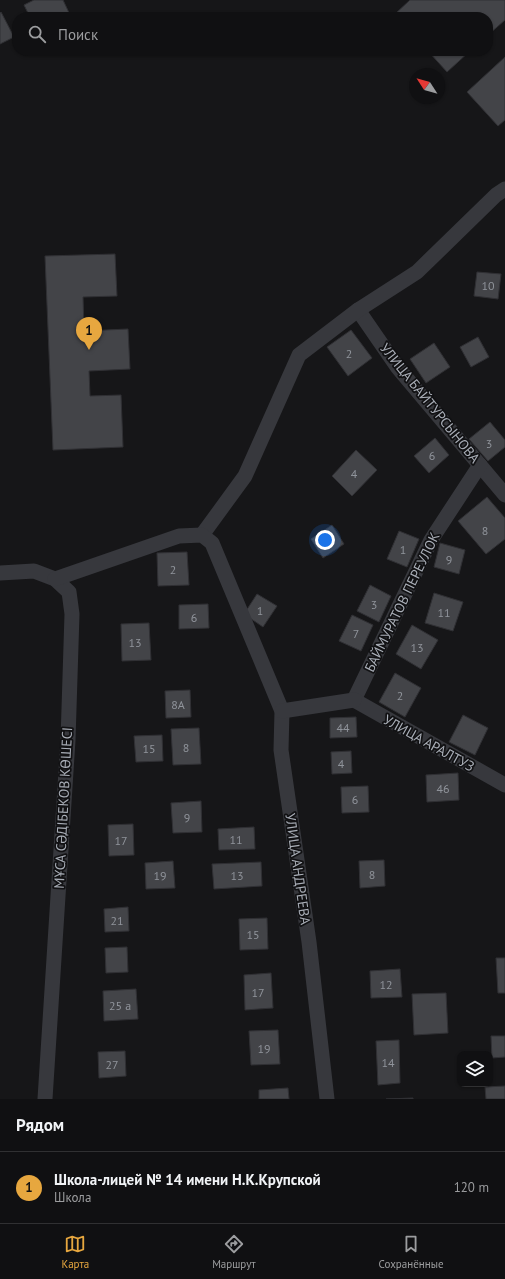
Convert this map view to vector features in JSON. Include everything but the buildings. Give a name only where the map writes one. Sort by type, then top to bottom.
[{"type":"street","points":[[202,535],[245,476],[299,355],[358,310],[418,272],[496,195],[505,189]]},
{"type":"street","name":"УЛИЦА БАЙТУРСЫНОВА","points":[[358,310],[398,368],[505,495]]},
{"type":"street","name":"БАЙМУРАТОВ ПЕРЕУЛОК","points":[[354,700],[430,540],[480,465]]},
{"type":"street","points":[[55,579],[179,536],[202,535],[212,543],[282,711],[354,700]]},
{"type":"street","name":"МҰСА СӘДІБЕКОВ КӨШЕСІ","points":[[0,573],[34,571],[55,579],[69,592],[72,614],[67,748],[45,1099]]},
{"type":"street","name":"УЛИЦА АРАЛТУЗ","points":[[354,700],[505,785]]},
{"type":"street","name":"УЛИЦА АНДРЕЕВА","points":[[282,711],[281,750],[309,942],[327,1099]]},
{"type":"place","name":"Школа-лицей № 14 имени Н.К.Крупской","points":[[89,350]]}]
